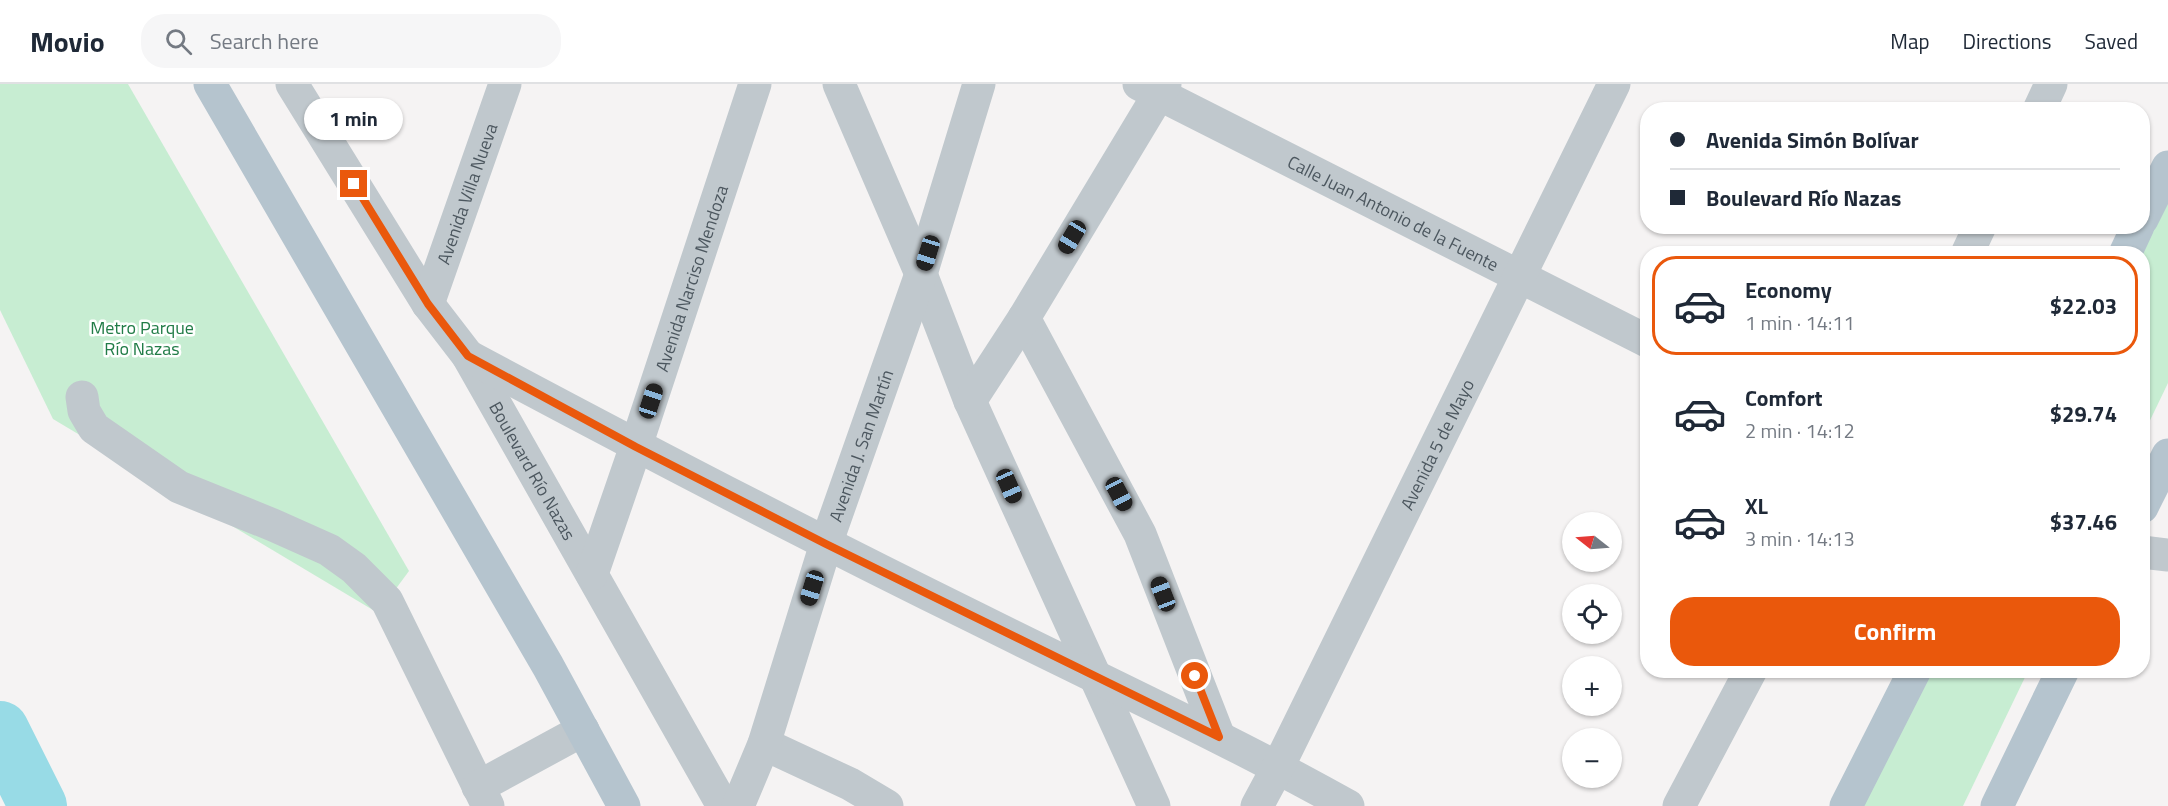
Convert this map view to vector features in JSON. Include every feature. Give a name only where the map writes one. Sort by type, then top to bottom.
[{"type":"main road","points":[[210,84],[549,666],[624,806]]},
{"type":"main road","points":[[2150,203],[2168,167]]},
{"type":"main road","points":[[2150,491],[2168,455]]},
{"type":"main road","points":[[1846,806],[1912,678]]},
{"type":"main road","points":[[1997,806],[2059,678]]},
{"type":"street","name":"Boulevard Río Nazas","points":[[292,84],[428,304],[468,356],[723,806]]},
{"type":"street","name":"Avenida Villa Nueva","points":[[428,304],[505,84]]},
{"type":"street","name":"Avenida Narciso Mendoza","points":[[592,574],[755,84]]},
{"type":"street","points":[[838,84],[921,274],[970,401],[1154,806]]},
{"type":"street","name":"Avenida J. San Martín","points":[[738,806],[764,744],[826,544],[921,274],[979,84]]},
{"type":"street","name":"Avenida 5 de Mayo","points":[[1257,806],[1614,84]]},
{"type":"street","points":[[2043,102],[2051,84]]},
{"type":"street","points":[[970,401],[1024,318],[1154,88]]},
{"type":"street","name":"Calle Juan Antonio de la Fuente","points":[[1154,88],[1518,277],[1640,338]]},
{"type":"street","points":[[1024,318],[1140,534],[1219,737]]},
{"type":"street","points":[[468,356],[636,447],[826,544],[1219,737],[1348,806]]},
{"type":"street","points":[[82,397],[84,411],[94,428],[178,487],[329,550],[354,568],[387,601],[483,796],[583,730]]},
{"type":"street","points":[[2150,553],[2168,555]]},
{"type":"street","points":[[1679,806],[1747,678]]},
{"type":"street","points":[[764,744],[840,778],[887,806]]},
{"type":"green space","name":"Metro Parque Río Nazas","points":[[0,84],[128,84],[409,571],[378,613],[53,419],[0,310]]},
{"type":"green space","points":[[2168,192],[2168,383],[2150,420],[2150,246],[2145,246]]},
{"type":"green space","points":[[1925,678],[2025,678],[1963,806],[1861,806]]},
{"type":"waterway","points":[[0,730],[38,806]]},
{"type":"route","points":[[354,184],[428,304],[468,356],[636,447],[826,544],[1219,737],[1195,676]]}]
